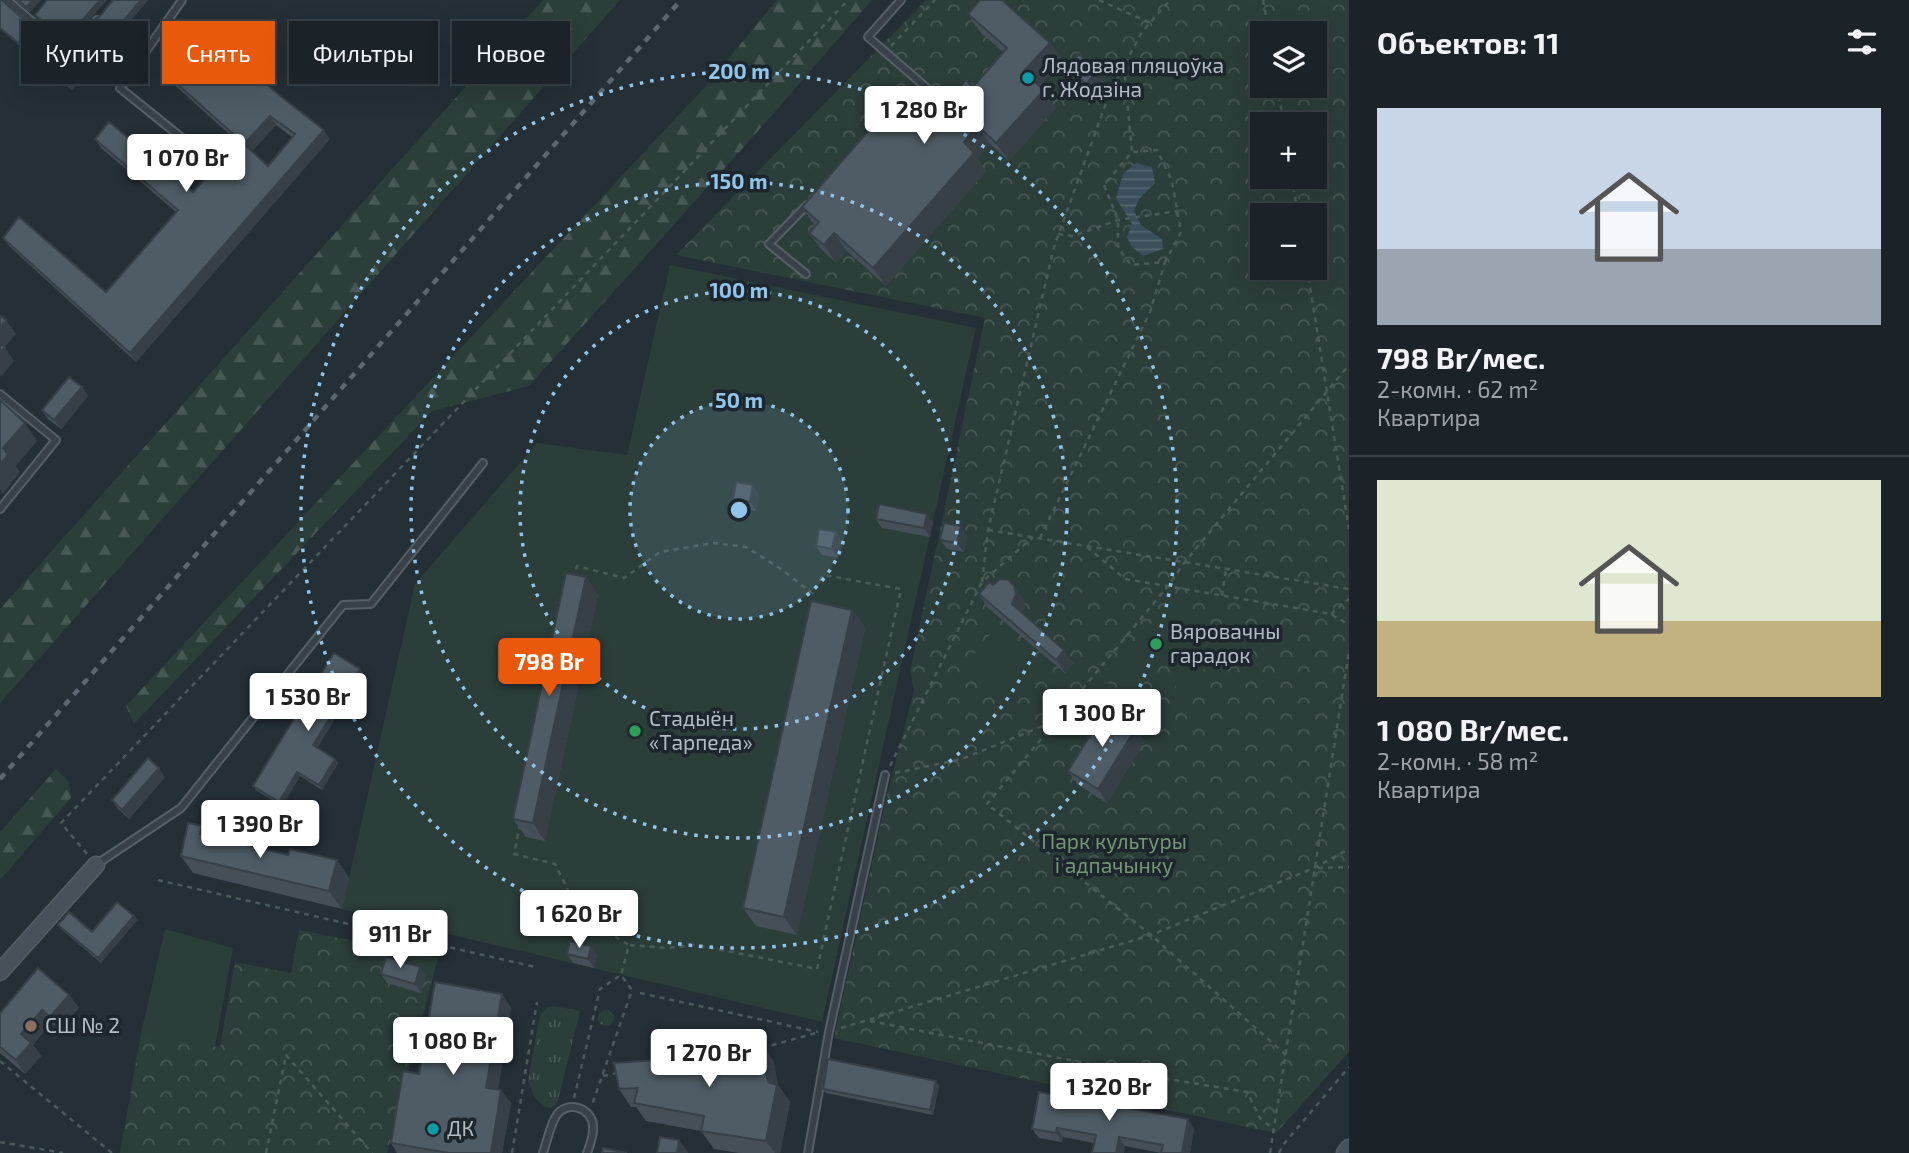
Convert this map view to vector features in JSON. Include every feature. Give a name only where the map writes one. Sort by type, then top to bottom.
[{"type":"street","points":[[0,972],[96,865]]},
{"type":"street","points":[[1345,1153],[1349,1148]]},
{"type":"lane","points":[[7,0],[69,52],[105,10]]},
{"type":"lane","points":[[182,0],[120,88],[197,150]]},
{"type":"lane","points":[[901,0],[868,37],[950,108],[966,92]]},
{"type":"lane","points":[[30,20],[39,10]]},
{"type":"lane","points":[[899,111],[924,86]]},
{"type":"lane","points":[[806,274],[769,244],[815,197]]},
{"type":"lane","points":[[0,394],[56,440],[0,509]]},
{"type":"lane","points":[[96,865],[181,808],[343,606],[371,604],[483,463]]},
{"type":"lane","points":[[808,1153],[829,1032],[885,775]]},
{"type":"lane","points":[[543,1153],[555,1117],[571,1107],[589,1114],[593,1126],[587,1153]]},
{"type":"path","points":[[96,865],[61,823],[848,0]]},
{"type":"path","points":[[884,53],[935,0]]},
{"type":"path","points":[[1099,0],[1150,23]]},
{"type":"path","points":[[885,775],[982,582],[988,530],[1054,247],[1110,92],[1142,32],[1170,0]]},
{"type":"path","points":[[1263,0],[1267,21]]},
{"type":"path","points":[[1124,66],[1132,152]]},
{"type":"path","points":[[1040,538],[1150,312],[1166,262],[1181,232],[1172,181],[1157,150],[1132,152],[1104,185],[1118,220],[1118,248],[1131,265],[1166,262]]},
{"type":"path","points":[[1059,234],[1073,236],[1118,220],[1177,211]]},
{"type":"path","points":[[1309,280],[1349,529]]},
{"type":"path","points":[[1286,1055],[1151,935],[987,804],[1349,365]]},
{"type":"path","points":[[988,530],[1349,589]]},
{"type":"path","points":[[982,582],[1033,537]]},
{"type":"path","points":[[522,815],[514,854],[555,864],[574,902],[589,921],[629,945],[667,948],[698,945],[817,969],[901,589],[823,575],[813,594],[746,547],[713,543],[660,552],[625,578],[577,566],[574,579]]},
{"type":"path","points":[[1086,546],[1125,579],[1331,614],[1349,625]]},
{"type":"path","points":[[1222,596],[1226,569]]},
{"type":"path","points":[[1331,614],[1349,599]]},
{"type":"path","points":[[1270,1153],[1349,651]]},
{"type":"path","points":[[885,775],[962,759],[1056,721]]},
{"type":"path","points":[[829,1032],[1151,935],[1314,868],[1349,849]]},
{"type":"path","points":[[1314,868],[1349,867]]},
{"type":"path","points":[[158,880],[535,967]]},
{"type":"path","points":[[571,1107],[600,989],[621,975],[629,945]]},
{"type":"path","points":[[589,1114],[632,990],[621,975]]},
{"type":"path","points":[[640,993],[819,1032],[757,1049]]},
{"type":"path","points":[[512,1153],[537,1002]]},
{"type":"path","points":[[867,1020],[1247,1092],[1260,1118],[1274,1130]]},
{"type":"path","points":[[266,1153],[286,1055],[372,1153]]},
{"type":"path","points":[[678,1063],[718,1056]]},
{"type":"path","points":[[0,1061],[112,1153]]},
{"type":"path","points":[[1279,1153],[1349,1067]]},
{"type":"path","points":[[602,1076],[626,1072]]},
{"type":"path","points":[[0,1142],[63,1153]]},
{"type":"green space","points":[[543,0],[620,0],[570,57],[570,21],[524,21]]},
{"type":"green space","points":[[777,0],[872,0],[529,386],[432,411],[134,724],[126,706],[705,87]]},
{"type":"green space","name":"Парк культуры і адпачынку","points":[[926,0],[1349,0],[1349,1052],[1276,1133],[834,1038],[885,804],[914,690],[910,671],[985,318],[676,255]]},
{"type":"green space","points":[[468,84],[546,84],[0,703],[0,609]]},
{"type":"green space","name":"Стадыён «Тарпеда»","points":[[670,265],[976,328],[822,1022],[342,909],[415,584],[537,443],[627,455]]},
{"type":"green space","name":"Вяровачны гарадок","points":[[1173,598],[1199,619],[1136,692],[1113,669]]},
{"type":"green space","points":[[998,625],[1039,661],[1006,702],[964,667]]},
{"type":"green space","points":[[1202,653],[1206,696],[1177,699],[1173,655]]},
{"type":"green space","points":[[1103,678],[1123,697],[1104,717],[1086,699]]},
{"type":"green space","points":[[56,769],[69,782],[71,798],[0,880],[0,832]]},
{"type":"green space","points":[[165,929],[233,948],[215,1047],[141,1033]]},
{"type":"green space","points":[[299,930],[438,958],[387,1153],[120,1153],[141,1033],[220,1047],[235,962],[291,973]]},
{"type":"green space","points":[[554,1006],[580,1011],[557,1104],[551,1108],[545,1107],[535,1098],[528,1081],[540,1014],[546,1008]]},
{"type":"green space","points":[[603,1010],[609,1010],[614,1018],[612,1024],[603,1026],[598,1021],[598,1015]]},
{"type":"water","points":[[1136,163],[1152,167],[1155,183],[1139,199],[1134,211],[1141,225],[1162,239],[1163,249],[1143,256],[1132,247],[1127,237],[1132,224],[1116,198],[1123,174]]},
{"type":"building","points":[[2,0],[25,21],[21,21],[21,45],[0,28]]},
{"type":"building","points":[[18,0],[33,0],[26,7]]},
{"type":"building","points":[[47,0],[100,0],[82,21],[42,21],[35,15]]},
{"type":"building","points":[[113,0],[141,0],[123,21],[96,21]]},
{"type":"building","points":[[980,0],[1002,0],[1050,43],[1023,72],[1044,90],[996,143],[978,126],[964,142],[974,153],[873,268],[834,233],[824,245],[809,233],[819,222],[802,207],[903,91],[951,130],[967,112],[951,97],[966,80],[973,87],[1007,48],[968,14]]},
{"type":"building","points":[[1079,54],[1098,71],[1086,84],[1067,68]]},
{"type":"building","points":[[177,84],[266,84],[324,130],[130,353],[3,238],[19,217],[106,292],[178,210],[95,139],[109,122],[193,192],[240,140]],"holes":[[[270,116],[295,134],[268,166],[244,144]]]},
{"type":"building","points":[[0,315],[6,320],[0,328]]},
{"type":"building","points":[[69,377],[82,387],[54,420],[42,410]]},
{"type":"building","points":[[0,400],[25,423],[3,448],[8,455],[0,464]]},
{"type":"building","points":[[736,482],[753,485],[750,502],[733,499]]},
{"type":"building","points":[[879,504],[927,514],[924,528],[876,519]]},
{"type":"building","points":[[944,523],[961,526],[957,543],[940,540]]},
{"type":"building","points":[[819,529],[836,532],[832,549],[816,546]]},
{"type":"building","points":[[566,573],[586,577],[533,823],[513,819]]},
{"type":"building","points":[[1000,579],[1009,580],[1014,586],[1016,594],[1012,604],[1064,650],[1056,660],[979,594],[989,582],[993,585]]},
{"type":"building","points":[[811,601],[852,610],[784,917],[743,908]]},
{"type":"building","points":[[334,653],[360,669],[313,745],[335,759],[319,785],[297,772],[279,802],[253,786]]},
{"type":"building","points":[[1106,710],[1136,728],[1098,789],[1068,771]]},
{"type":"building","points":[[148,758],[159,768],[122,810],[112,800]]},
{"type":"building","points":[[188,823],[202,826],[200,834],[288,855],[290,849],[337,860],[329,891],[181,856]]},
{"type":"building","points":[[117,902],[134,916],[98,958],[58,925],[69,912],[92,932]]},
{"type":"building","points":[[570,941],[591,946],[588,959],[567,954]]},
{"type":"building","points":[[386,957],[420,967],[415,984],[381,974]]},
{"type":"building","points":[[38,968],[69,995],[50,1017],[42,1010],[21,1034],[31,1043],[16,1060],[0,1047],[0,1013]]},
{"type":"building","points":[[435,982],[502,994],[486,1088],[501,1090],[491,1153],[449,1153],[391,1143],[403,1071],[419,1074]]},
{"type":"building","points":[[761,1042],[768,1082],[777,1085],[766,1141],[701,1131],[704,1116],[634,1103],[638,1088],[619,1089],[614,1063],[682,1058],[684,1071],[715,1061],[713,1047]]},
{"type":"building","points":[[828,1059],[936,1081],[930,1110],[823,1089]]},
{"type":"building","points":[[1039,1092],[1188,1119],[1182,1153],[1161,1153],[1163,1145],[1119,1137],[1116,1153],[1092,1153],[1096,1135],[1057,1128],[1056,1133],[1032,1129]]},
{"type":"building","points":[[660,1137],[679,1140],[677,1153],[657,1153]]},
{"type":"building","points":[[603,1148],[627,1153],[602,1153]]},
{"type":"railway","points":[[0,779],[681,0]]},
{"type":"place","name":"Лядовая пляцоўка г. Жодзіна","points":[[1028,78]]},
{"type":"place","name":"Вяровачны гарадок","points":[[1156,644]]},
{"type":"place","name":"Стадыён «Тарпеда»","points":[[635,731]]},
{"type":"place","name":"СШ № 2","points":[[31,1026]]},
{"type":"place","name":"ДК","points":[[433,1129]]}]
